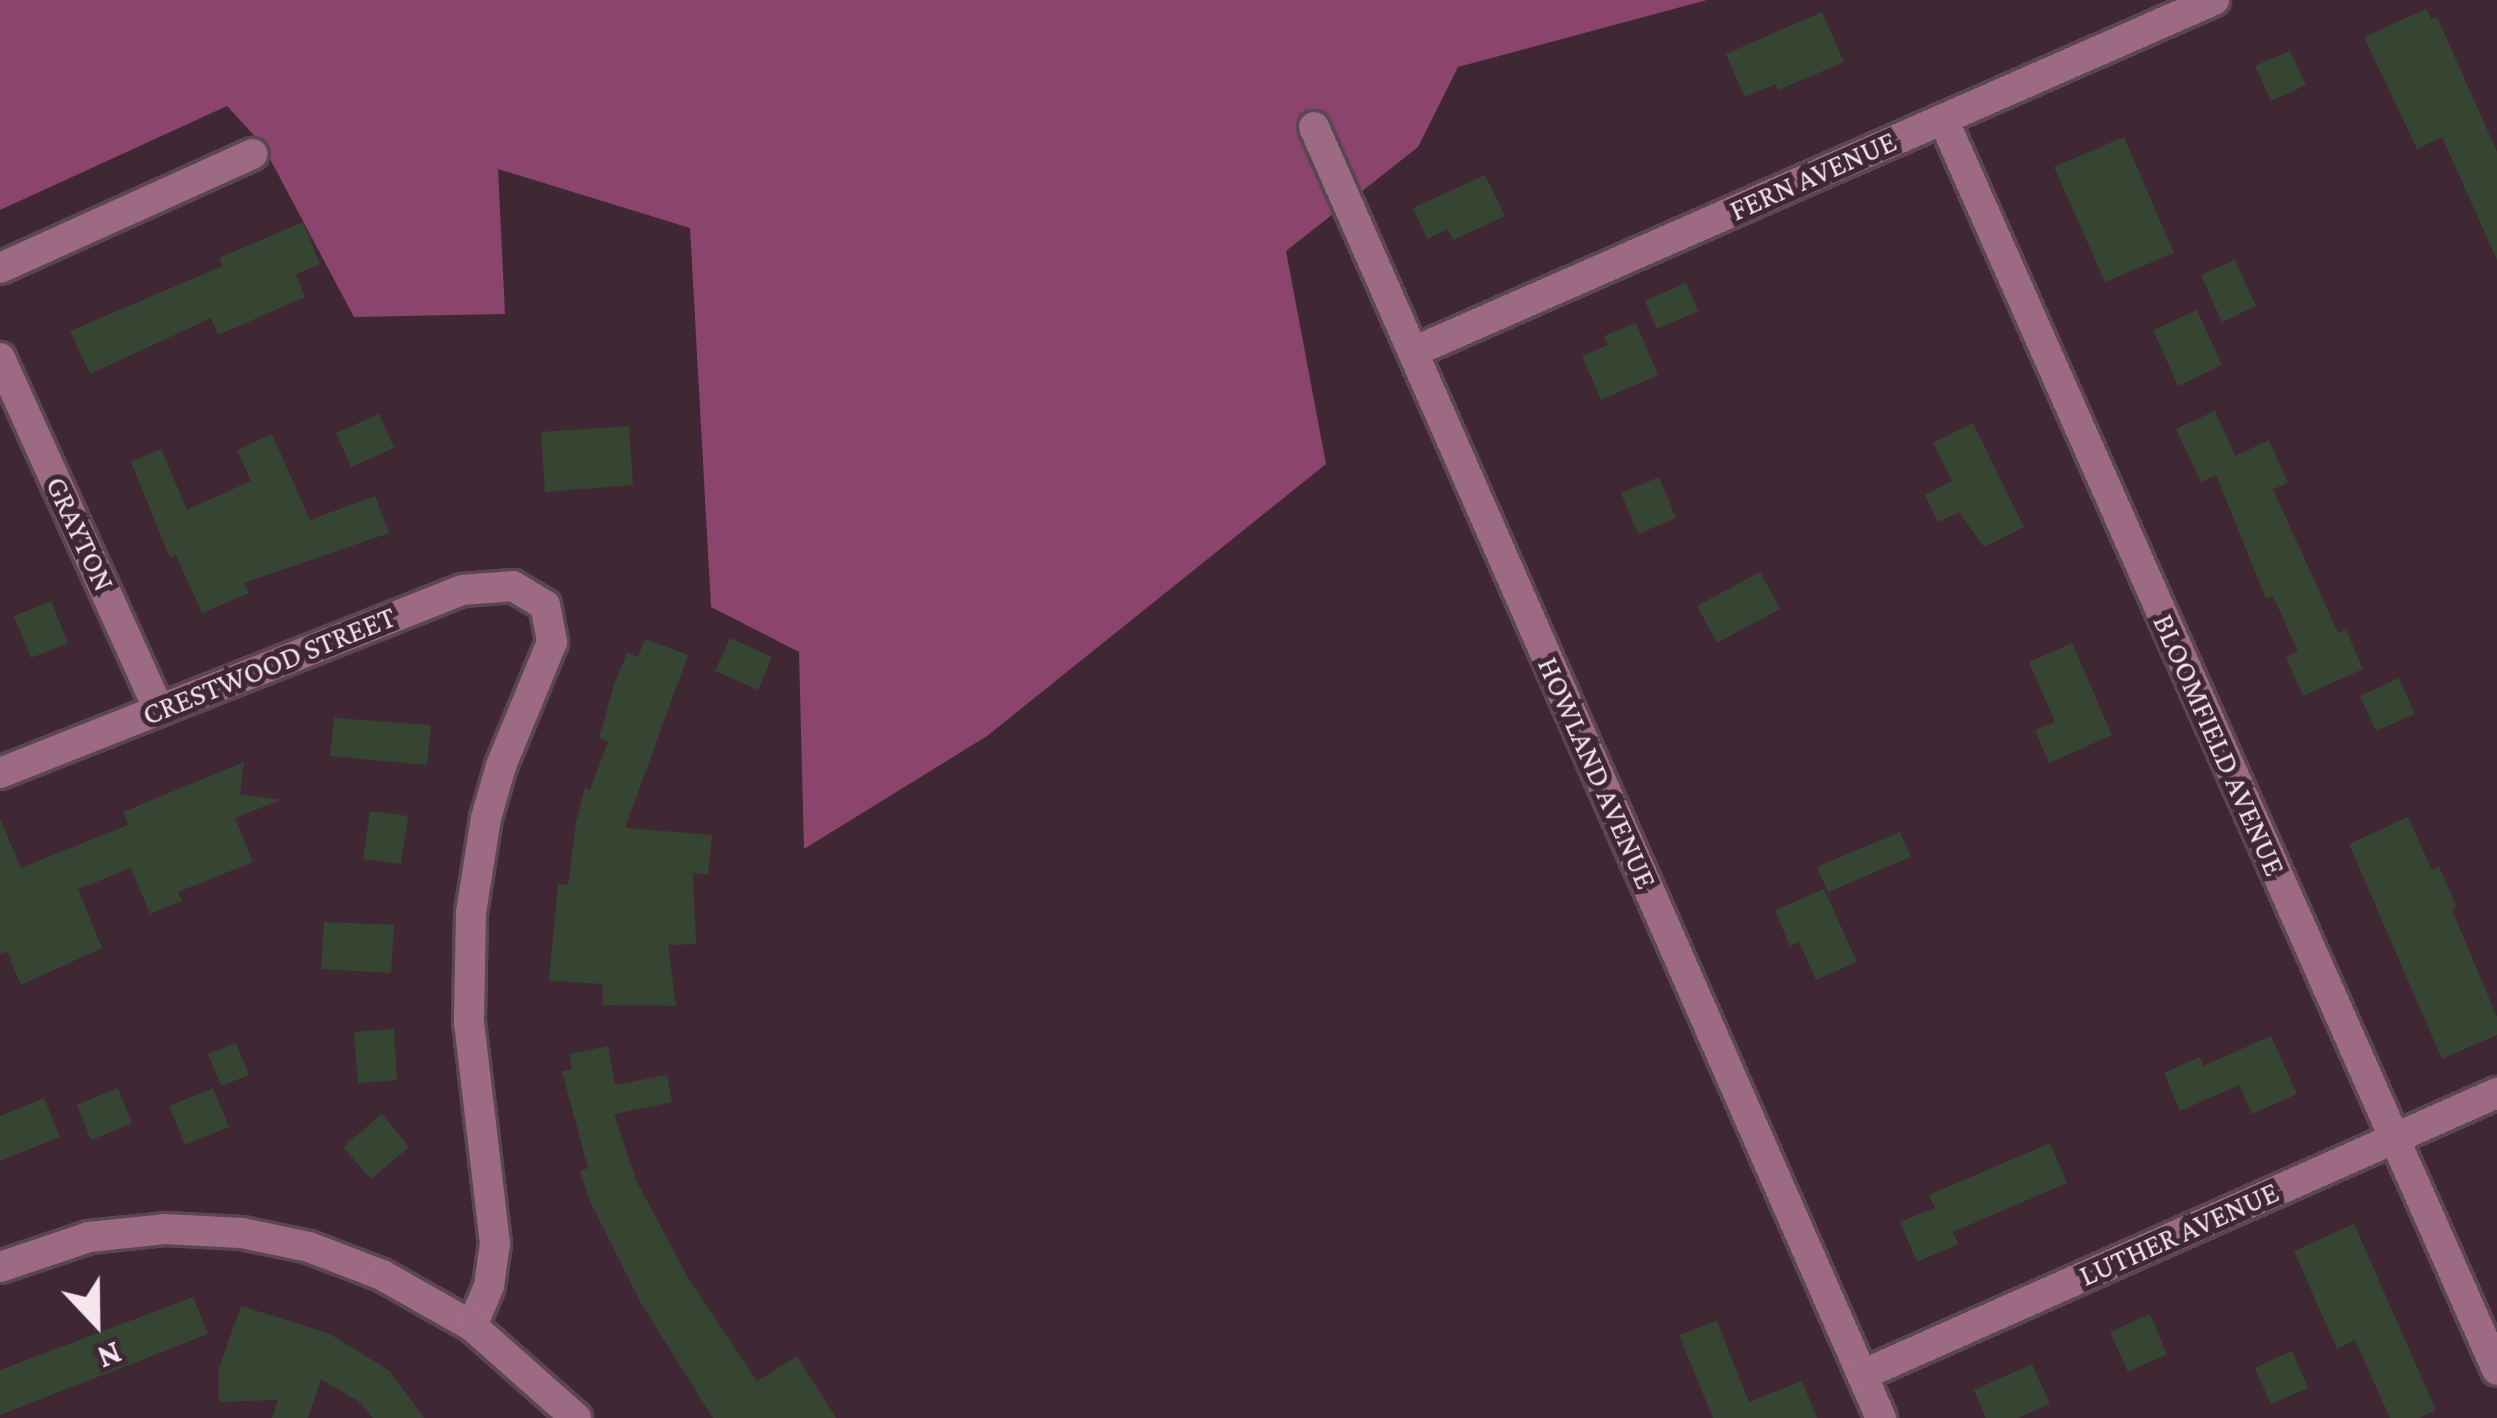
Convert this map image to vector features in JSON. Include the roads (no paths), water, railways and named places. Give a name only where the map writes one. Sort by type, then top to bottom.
[{"type":"street","name":"FERN AVENUE","points":[[1413,352],[2214,0]]},
{"type":"street","name":"BLOOMFIELD AVENUE","points":[[1943,119],[2497,1370]]},
{"type":"street","name":"HOWLAND AVENUE","points":[[1313,127],[1881,1418]]},
{"type":"street","points":[[0,268],[253,154]]},
{"type":"street","name":"GRAYTON","points":[[0,358],[159,710]]},
{"type":"street","name":"CRESTWOOD STREET","points":[[0,773],[463,590],[513,586],[539,599],[551,621],[552,642],[501,766],[486,818],[471,913],[469,1022],[495,1243],[489,1286],[472,1326]]},
{"type":"street","name":"LUTHER AVENUE","points":[[1862,1375],[2497,1093]]},
{"type":"street","points":[[0,1267],[88,1237],[165,1229],[242,1233],[357,1264],[472,1326],[514,1357],[576,1418]]}]
